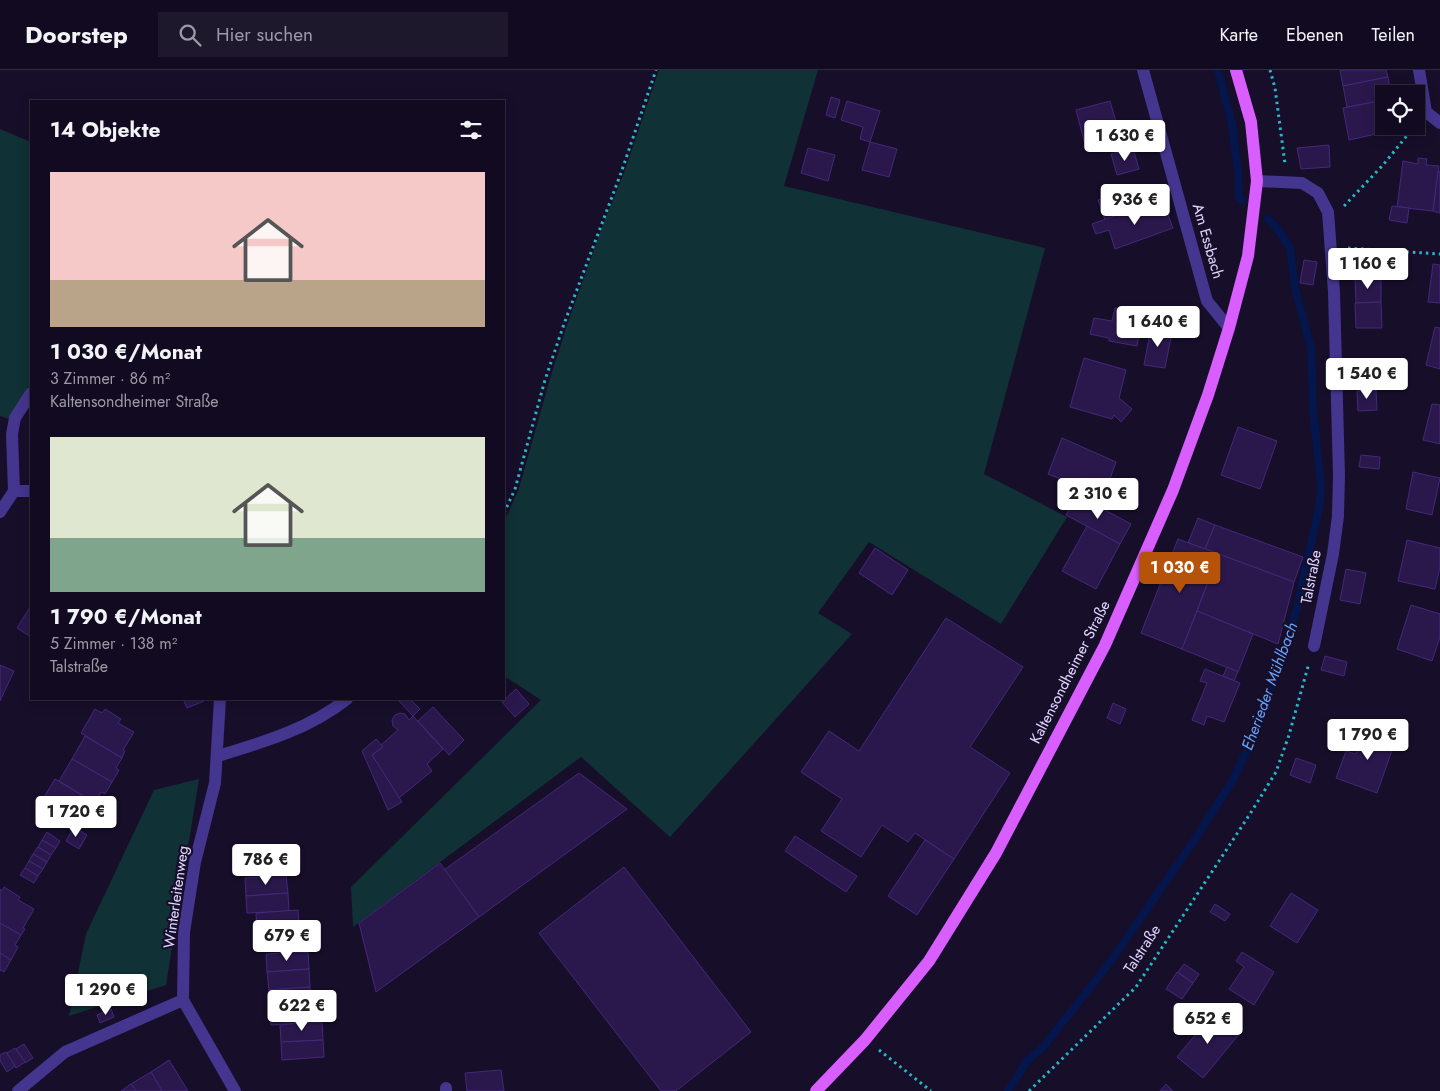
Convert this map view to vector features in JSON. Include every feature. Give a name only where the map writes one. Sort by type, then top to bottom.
[{"type":"main road","name":"Kaltensondheimer Straße","points":[[816,1091],[865,1040],[929,961],[996,853],[1105,644],[1173,490],[1208,395],[1229,328],[1248,256],[1257,181],[1251,122],[1236,70]]},
{"type":"street","name":"Am Essbach","points":[[1143,70],[1207,301],[1229,328]]},
{"type":"street","points":[[1419,70],[1426,112],[1440,123]]},
{"type":"street","name":"Talstraße","points":[[1257,181],[1302,183],[1318,193],[1328,212],[1340,474],[1338,516],[1333,554],[1314,646]]},
{"type":"street","points":[[0,512],[14,491],[12,434],[15,418],[30,394]]},
{"type":"street","points":[[14,491],[30,491]]},
{"type":"street","name":"Winterleitenweg","points":[[183,1000],[184,932],[195,862],[215,783],[220,700]]},
{"type":"street","points":[[218,756],[266,742],[303,728],[345,700]]},
{"type":"street","points":[[18,1091],[66,1052],[183,1000],[235,1091]]},
{"type":"path","points":[[505,511],[515,489],[545,380],[564,324],[621,173],[656,70]]},
{"type":"path","points":[[1270,70],[1275,88],[1287,181]]},
{"type":"path","points":[[1328,212],[1339,212],[1383,165],[1408,135]]},
{"type":"path","points":[[1331,247],[1440,254]]},
{"type":"path","name":"Talstraße","points":[[1030,1091],[1136,987],[1250,814],[1276,772],[1289,735],[1314,646]]},
{"type":"path","points":[[865,1040],[931,1091]]},
{"type":"green space","points":[[659,70],[818,70],[784,186],[1045,248],[984,474],[1067,517],[1001,624],[869,542],[818,613],[852,634],[670,837],[581,757],[353,927],[351,887],[541,700],[505,677],[505,520],[519,488],[567,325],[604,222],[624,173]]},
{"type":"green space","points":[[0,129],[30,142],[30,385],[9,419],[0,416]]},
{"type":"green space","points":[[199,779],[166,985],[69,1016],[86,934],[154,790]]},
{"type":"building","points":[[1340,70],[1386,70],[1388,77],[1343,86]]},
{"type":"building","points":[[1388,77],[1389,85],[1375,85],[1375,102],[1347,107],[1343,86]]},
{"type":"building","points":[[831,97],[840,100],[835,118],[826,115]]},
{"type":"building","points":[[847,101],[880,111],[870,142],[860,139],[863,127],[841,120]]},
{"type":"building","points":[[1110,101],[1122,143],[1087,152],[1076,110]]},
{"type":"building","points":[[1375,102],[1375,134],[1349,140],[1343,108]]},
{"type":"building","points":[[870,142],[897,149],[889,177],[862,170]]},
{"type":"building","points":[[1329,145],[1330,167],[1301,169],[1297,148]]},
{"type":"building","points":[[808,148],[835,155],[828,181],[801,173]]},
{"type":"building","points":[[1133,148],[1139,169],[1117,175],[1111,154]]},
{"type":"building","points":[[1418,158],[1427,159],[1426,165],[1439,166],[1433,211],[1397,207],[1403,161],[1418,164]]},
{"type":"building","points":[[1438,171],[1440,172],[1440,213],[1433,211]]},
{"type":"building","points":[[1124,191],[1131,210],[1105,220],[1098,200]]},
{"type":"building","points":[[1164,204],[1173,228],[1115,249],[1109,230],[1096,234],[1092,224],[1131,210],[1133,216]]},
{"type":"building","points":[[1392,206],[1409,208],[1407,223],[1389,220]]},
{"type":"building","points":[[1304,260],[1317,262],[1313,285],[1300,283]]},
{"type":"building","points":[[1433,264],[1440,265],[1440,303],[1428,302]]},
{"type":"building","points":[[1355,277],[1381,277],[1381,302],[1356,303]]},
{"type":"building","points":[[1381,302],[1382,328],[1356,328],[1355,303]]},
{"type":"building","points":[[1115,308],[1143,313],[1137,346],[1109,341],[1109,338],[1090,334],[1094,318],[1112,321]]},
{"type":"building","points":[[1435,327],[1440,328],[1440,369],[1426,365]]},
{"type":"building","points":[[1151,328],[1172,332],[1165,368],[1144,365]]},
{"type":"building","points":[[1084,358],[1126,370],[1119,398],[1132,409],[1121,422],[1114,415],[1112,419],[1070,407]]},
{"type":"building","points":[[1376,390],[1377,410],[1358,411],[1357,391]]},
{"type":"building","points":[[1432,404],[1440,405],[1440,444],[1423,440]]},
{"type":"building","points":[[1238,427],[1277,441],[1260,489],[1221,475]]},
{"type":"building","points":[[1062,438],[1116,462],[1107,487],[1084,478],[1081,487],[1048,474]]},
{"type":"building","points":[[1361,455],[1380,457],[1379,469],[1359,467]]},
{"type":"building","points":[[1413,472],[1440,478],[1432,515],[1406,509]]},
{"type":"building","points":[[1077,495],[1131,524],[1120,544],[1066,515]]},
{"type":"building","points":[[1198,518],[1215,525],[1205,549],[1188,543]]},
{"type":"building","points":[[1215,525],[1303,557],[1294,582],[1205,549]]},
{"type":"building","points":[[1087,526],[1120,544],[1096,589],[1062,571]]},
{"type":"building","points":[[1178,539],[1219,554],[1182,649],[1141,633]]},
{"type":"building","points":[[1407,540],[1440,548],[1440,567],[1435,589],[1398,581]]},
{"type":"building","points":[[875,548],[908,570],[892,595],[859,573]]},
{"type":"building","points":[[1219,554],[1294,582],[1278,644],[1197,611]]},
{"type":"building","points":[[1346,569],[1366,573],[1360,604],[1340,600]]},
{"type":"building","points":[[1411,605],[1440,614],[1440,637],[1432,661],[1397,649]]},
{"type":"building","points":[[30,607],[30,636],[17,628]]},
{"type":"building","points":[[1197,611],[1253,634],[1238,672],[1182,649]]},
{"type":"building","points":[[946,618],[1023,667],[970,747],[1010,773],[954,859],[915,833],[908,842],[882,825],[861,857],[821,831],[842,799],[801,772],[829,731],[859,751]]},
{"type":"building","points":[[1325,656],[1347,662],[1344,676],[1321,670]]},
{"type":"building","points":[[0,665],[14,671],[0,701]]},
{"type":"building","points":[[1227,667],[1238,672],[1234,681],[1223,676]]},
{"type":"building","points":[[1205,669],[1240,683],[1224,722],[1207,716],[1204,725],[1192,720],[1207,683],[1200,681]]},
{"type":"building","points":[[516,689],[529,704],[515,717],[502,702]]},
{"type":"building","points":[[183,700],[204,701],[187,708]]},
{"type":"building","points":[[411,700],[420,709],[413,716],[399,701]]},
{"type":"building","points":[[1113,703],[1126,709],[1120,724],[1107,718]]},
{"type":"building","points":[[433,707],[464,740],[449,755],[418,721]]},
{"type":"building","points":[[95,709],[102,713],[105,709],[121,719],[118,723],[134,732],[123,750],[125,751],[122,758],[81,733]]},
{"type":"building","points":[[405,714],[409,720],[413,716],[443,749],[427,764],[432,771],[399,798],[372,755],[383,747],[381,745],[398,730],[393,726],[392,720],[395,715]]},
{"type":"building","points":[[1366,728],[1396,739],[1377,793],[1336,778],[1346,751],[1356,754]]},
{"type":"building","points":[[85,736],[122,758],[116,768],[119,770],[112,782],[72,759]]},
{"type":"building","points":[[376,739],[383,747],[372,755],[402,802],[388,810],[362,751]]},
{"type":"building","points":[[1296,758],[1316,765],[1310,783],[1290,775]]},
{"type":"building","points":[[72,759],[112,782],[105,794],[101,792],[95,803],[59,781]]},
{"type":"building","points":[[579,773],[627,809],[479,917],[444,870]]},
{"type":"building","points":[[55,779],[95,803],[91,809],[88,808],[79,824],[64,815],[61,820],[45,810],[48,806],[41,802]]},
{"type":"building","points":[[74,827],[87,835],[79,849],[66,841]]},
{"type":"building","points":[[47,832],[60,841],[56,848],[42,840]]},
{"type":"building","points":[[795,836],[857,876],[846,892],[785,851]]},
{"type":"building","points":[[42,840],[56,848],[51,855],[38,847]]},
{"type":"building","points":[[925,840],[954,859],[917,915],[888,896]]},
{"type":"building","points":[[38,847],[51,855],[47,862],[33,854]]},
{"type":"building","points":[[33,854],[47,862],[43,869],[29,861]]},
{"type":"building","points":[[29,861],[43,869],[38,876],[25,868]]},
{"type":"building","points":[[440,863],[479,917],[376,992],[359,923]]},
{"type":"building","points":[[624,867],[751,1032],[676,1091],[661,1091],[539,933]]},
{"type":"building","points":[[25,868],[38,876],[34,883],[20,875]]},
{"type":"building","points":[[286,875],[288,893],[246,896],[245,878]]},
{"type":"building","points":[[4,887],[20,897],[18,900],[34,909],[21,935],[0,923],[0,889],[2,891]]},
{"type":"building","points":[[288,893],[289,911],[247,913],[246,896]]},
{"type":"building","points":[[1291,893],[1318,910],[1297,943],[1270,926]]},
{"type":"building","points":[[1215,904],[1230,914],[1225,921],[1210,912]]},
{"type":"building","points":[[298,910],[299,928],[257,931],[256,913]]},
{"type":"building","points":[[0,923],[21,935],[15,945],[18,947],[11,960],[0,953]]},
{"type":"building","points":[[299,928],[300,945],[258,948],[257,931]]},
{"type":"building","points":[[308,952],[309,969],[267,972],[266,954]]},
{"type":"building","points":[[1242,952],[1274,972],[1254,1005],[1229,989],[1244,967],[1236,961]]},
{"type":"building","points":[[0,953],[11,960],[4,972],[0,971]]},
{"type":"building","points":[[1184,964],[1199,974],[1193,983],[1178,972]]},
{"type":"building","points":[[309,969],[310,987],[269,990],[267,972]]},
{"type":"building","points":[[1177,972],[1193,983],[1182,999],[1166,989]]},
{"type":"building","points":[[310,987],[311,1005],[269,1008],[269,990]]},
{"type":"building","points":[[311,1005],[312,1022],[271,1025],[269,1008]]},
{"type":"building","points":[[111,1009],[114,1017],[100,1023],[97,1015]]},
{"type":"building","points":[[1214,1012],[1240,1033],[1203,1078],[1177,1057]]},
{"type":"building","points":[[322,1022],[323,1040],[281,1042],[280,1025]]},
{"type":"building","points":[[323,1040],[324,1057],[282,1060],[281,1042]]},
{"type":"building","points":[[24,1044],[33,1058],[25,1063],[16,1049]]},
{"type":"building","points":[[15,1048],[25,1062],[16,1068],[7,1053]]},
{"type":"building","points":[[6,1052],[15,1066],[7,1072],[0,1061],[0,1055]]},
{"type":"building","points":[[169,1060],[188,1091],[162,1091],[151,1072]]},
{"type":"building","points":[[501,1070],[504,1091],[467,1091],[465,1073]]},
{"type":"building","points":[[151,1072],[162,1091],[136,1091],[131,1084]]},
{"type":"building","points":[[131,1084],[136,1091],[121,1091]]},
{"type":"building","points":[[1166,1084],[1173,1091],[1160,1091]]},
{"type":"waterway","name":"Eherieder Mühlbach","points":[[1218,70],[1232,125],[1239,198],[1242,201]]},
{"type":"waterway","name":"Eherieder Mühlbach","points":[[1008,1091],[1027,1061],[1044,1046],[1111,961],[1233,780],[1258,725],[1296,612],[1319,508],[1321,486],[1313,409],[1311,348],[1295,288],[1290,248],[1277,228],[1268,219]]}]
